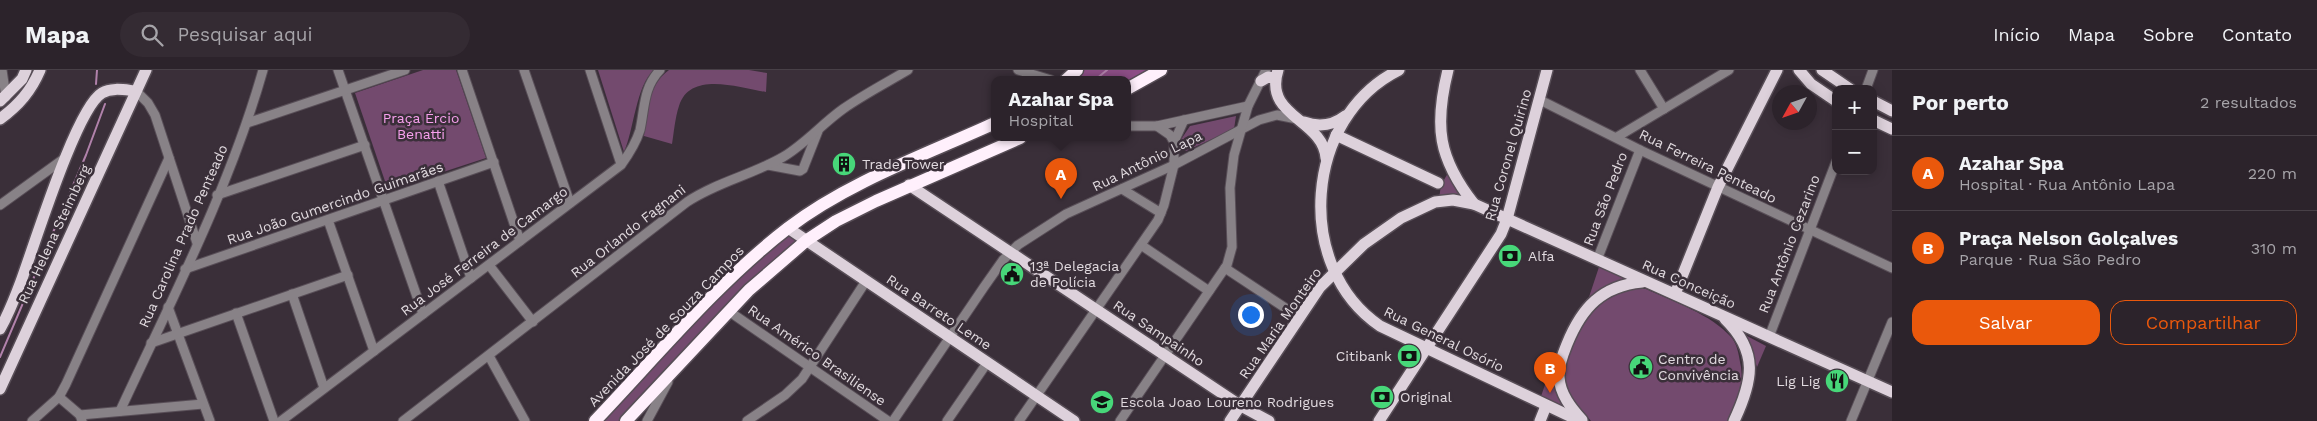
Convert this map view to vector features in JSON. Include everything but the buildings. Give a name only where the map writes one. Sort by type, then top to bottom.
[{"type":"highway","points":[[1131,87],[1161,70]]},
{"type":"highway","name":"Avenida José de Souza Campos","points":[[595,421],[728,282],[788,228],[837,196],[991,125]]},
{"type":"highway","points":[[626,421],[750,290],[807,240],[849,214],[909,185],[1013,141]]},
{"type":"highway","points":[[909,185],[902,177],[904,171],[949,144]]},
{"type":"main road","points":[[3,99],[22,79],[26,70]]},
{"type":"main road","points":[[0,119],[25,97],[33,86],[40,70]]},
{"type":"main road","name":"Rua Helena Steimberg","points":[[0,389],[146,70]]},
{"type":"main road","name":"Rua General Osório","points":[[1399,70],[1365,94],[1347,115],[1336,135],[1326,162],[1321,195],[1324,239],[1329,262],[1334,272],[1350,299],[1368,318],[1426,350],[1581,421]]},
{"type":"main road","points":[[1448,70],[1442,94],[1441,124],[1449,166],[1474,204]]},
{"type":"main road","name":"Rua Coronel Quirino","points":[[1380,421],[1493,249],[1508,219],[1547,70]]},
{"type":"main road","points":[[1675,294],[1718,187],[1777,70]]},
{"type":"main road","points":[[1799,70],[1811,84],[1832,98]]},
{"type":"main road","points":[[1822,70],[1844,85]]},
{"type":"main road","points":[[1263,76],[1268,77],[1277,74],[1281,103],[1297,120],[1318,136],[1323,144],[1326,162]]},
{"type":"main road","name":"Rua Helena Steimberg","points":[[0,329],[20,285],[65,158],[91,105],[102,93],[113,90],[136,91]]},
{"type":"main road","points":[[1877,103],[1892,110]]},
{"type":"main road","points":[[1297,120],[1313,125],[1325,125],[1338,122],[1347,115]]},
{"type":"main road","points":[[1877,122],[1892,129]]},
{"type":"main road","points":[[1336,135],[1438,183]]},
{"type":"main road","points":[[1435,202],[1438,183],[1449,166]]},
{"type":"main road","name":"Rua Sampainho","points":[[909,185],[1241,406],[1269,421]]},
{"type":"main road","name":"Rua Maria Monteiro","points":[[1230,421],[1299,317],[1334,272],[1364,244],[1401,218],[1435,202],[1453,200],[1474,204]]},
{"type":"main road","name":"Rua Conceição","points":[[1474,204],[1892,392]]},
{"type":"main road","name":"Rua Barreto Leme","points":[[788,228],[1074,421]]},
{"type":"main road","points":[[1581,421],[1568,402],[1559,378],[1562,359],[1573,329],[1583,312],[1598,297],[1622,284],[1644,281]]},
{"type":"main road","points":[[1719,314],[1740,336],[1749,360],[1749,383],[1734,421]]},
{"type":"main road","points":[[1540,421],[1546,406]]},
{"type":"street","points":[[2,70],[3,99]]},
{"type":"street","name":"Rua Carolina Prado Penteado","points":[[120,411],[197,243],[247,123],[263,70]]},
{"type":"street","points":[[338,70],[423,314]]},
{"type":"street","points":[[247,123],[405,70]]},
{"type":"street","points":[[462,70],[520,241]]},
{"type":"street","points":[[524,70],[570,203]]},
{"type":"street","points":[[590,70],[621,164]]},
{"type":"street","name":"Rua José Ferreira de Camargo","points":[[281,421],[621,164],[631,150],[640,130],[644,95],[660,70]]},
{"type":"street","name":"Rua Orlando Fagnani","points":[[403,421],[700,193],[768,165],[801,146],[843,110],[908,70]]},
{"type":"street","points":[[1018,70],[1038,76]]},
{"type":"street","points":[[1640,70],[1664,109]]},
{"type":"street","points":[[1617,137],[1729,70]]},
{"type":"street","points":[[1867,85],[1873,70]]},
{"type":"street","points":[[1120,421],[1225,268],[1232,247],[1232,170],[1248,106],[1263,76]]},
{"type":"street","points":[[136,91],[148,103],[155,115],[197,243]]},
{"type":"street","name":"Rua Ferreira Penteado","points":[[1540,100],[1640,150],[1892,268]]},
{"type":"street","points":[[1131,126],[1157,126],[1248,106]]},
{"type":"street","name":"Rua Antônio Lapa","points":[[893,421],[1010,252],[1052,221],[1174,165],[1268,116],[1277,115],[1297,120]]},
{"type":"street","points":[[1019,421],[1141,245],[1161,213],[1174,165],[1174,142],[1184,120]]},
{"type":"street","points":[[1157,126],[1170,135],[1174,142]]},
{"type":"street","points":[[768,165],[800,171],[806,163],[819,129]]},
{"type":"street","points":[[217,195],[365,145]]},
{"type":"street","name":"Rua São Pedro","points":[[1597,260],[1640,150]]},
{"type":"street","points":[[0,205],[65,158]]},
{"type":"street","points":[[32,421],[59,397],[169,158]]},
{"type":"street","name":"Rua João Gumercindo Guimarães","points":[[185,270],[494,162]]},
{"type":"street","name":"Rua Antônio Cezarino","points":[[1769,337],[1832,173]]},
{"type":"street","points":[[438,181],[471,278]]},
{"type":"street","points":[[1122,189],[1161,213]]},
{"type":"street","points":[[328,220],[374,351]]},
{"type":"street","points":[[1141,245],[1209,291]]},
{"type":"street","points":[[489,265],[533,322]]},
{"type":"street","points":[[1225,268],[1299,317]]},
{"type":"street","points":[[152,343],[348,275]]},
{"type":"street","points":[[747,421],[785,395],[811,366],[866,281]]},
{"type":"street","points":[[292,294],[324,388]]},
{"type":"street","points":[[168,307],[202,404],[210,421]]},
{"type":"street","name":"Rua Américo Brasiliense","points":[[730,312],[811,366],[888,421]]},
{"type":"street","points":[[236,314],[274,421]]},
{"type":"street","points":[[1851,421],[1892,322]]},
{"type":"street","points":[[489,356],[525,421]]},
{"type":"street","points":[[947,421],[987,363]]},
{"type":"street","points":[[647,421],[679,365]]},
{"type":"street","points":[[59,397],[81,418],[120,411],[202,404]]},
{"type":"green space","name":"Praça Ércio Benatti","points":[[423,70],[456,70],[486,158],[388,190],[355,93]]},
{"type":"green space","points":[[598,70],[654,70],[643,86],[624,152]]},
{"type":"green space","points":[[669,70],[749,70],[767,73],[766,92],[717,84],[694,88],[685,95],[679,106],[672,144],[644,136],[653,91],[662,76]]},
{"type":"green space","points":[[1236,116],[1234,129],[1186,151],[1180,151],[1180,141],[1190,126]]},
{"type":"green space","points":[[1448,173],[1466,199],[1439,199],[1441,185]]},
{"type":"green space","points":[[788,231],[801,241],[622,421],[599,421],[733,281]]},
{"type":"green space","points":[[1599,267],[1624,278],[1600,289],[1589,297]]},
{"type":"green space","points":[[1629,289],[1646,289],[1703,315],[1714,322],[1734,341],[1740,359],[1741,388],[1737,402],[1727,421],[1591,421],[1572,398],[1567,388],[1566,369],[1574,340],[1582,326],[1602,303],[1614,295]]},
{"type":"green space","points":[[1745,335],[1766,346],[1757,367]]},
{"type":"green space","points":[[1551,368],[1563,405],[1571,416],[1540,399]]},
{"type":"shaded area","points":[[1083,70],[1149,70],[1131,81],[1131,76],[1076,76]]},
{"type":"waterway","points":[[96,84],[97,70]]},
{"type":"waterway","points":[[1100,76],[1107,70]]},
{"type":"waterway","points":[[0,357],[86,155],[105,104]]},
{"type":"place","name":"Trade Tower","points":[[844,164]]},
{"type":"place","name":"Azahar Spa","points":[[1061,199]]},
{"type":"place","name":"Alfa","points":[[1510,256]]},
{"type":"place","name":"13ª Delegacia de Polícia","points":[[1012,274]]},
{"type":"place","name":"Citibank","points":[[1409,356]]},
{"type":"place","name":"Centro de Convivência","points":[[1641,367]]},
{"type":"place","name":"Lig Lig","points":[[1837,381]]},
{"type":"place","name":"Praça Nelson Golçalves","points":[[1550,393]]},
{"type":"place","name":"Original","points":[[1382,397]]},
{"type":"place","name":"Escola Joao Loureno Rodrigues","points":[[1102,402]]}]
